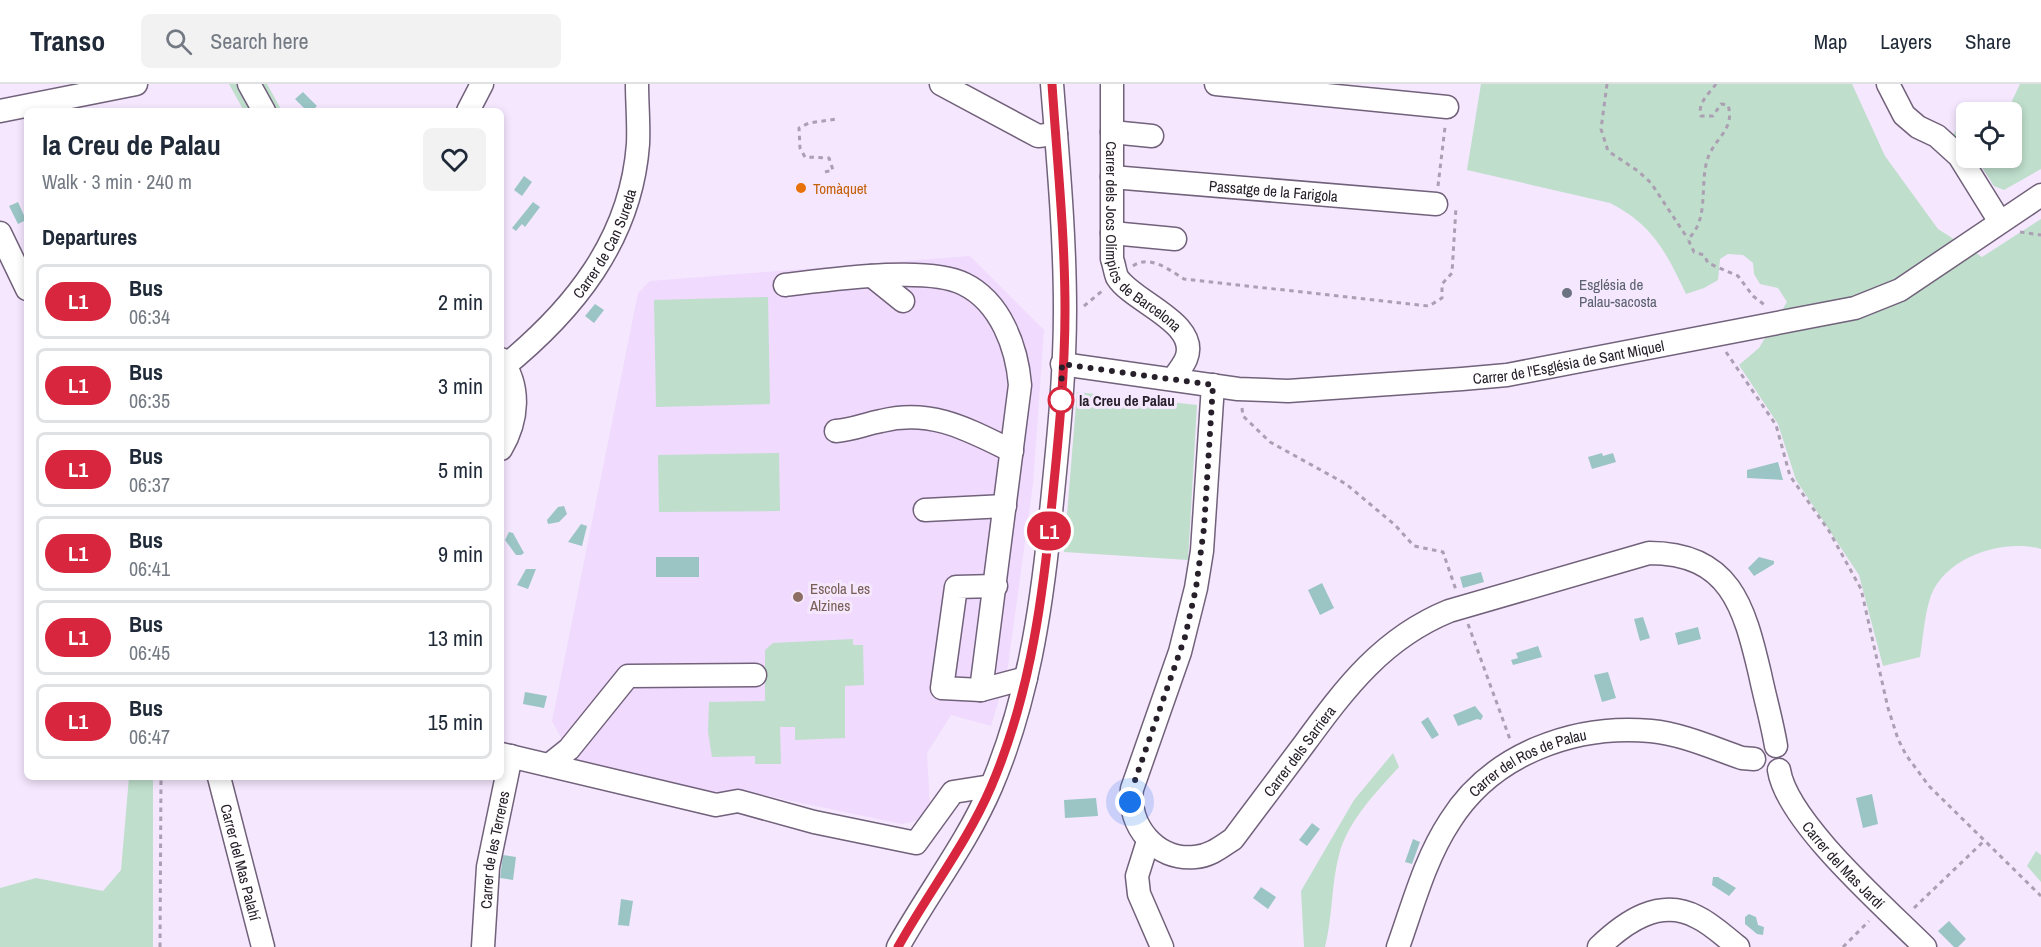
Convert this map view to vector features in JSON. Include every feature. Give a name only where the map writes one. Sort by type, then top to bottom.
[{"type":"street","points":[[0,111],[49,99],[136,84]]},
{"type":"street","points":[[249,84],[262,108]]},
{"type":"street","points":[[470,108],[482,84]]},
{"type":"street","name":"Carrer de Can Sureda","points":[[504,363],[555,322],[578,296],[597,270],[613,238],[625,210],[638,144],[637,84]]},
{"type":"street","points":[[941,84],[1038,136],[1056,134]]},
{"type":"street","points":[[898,947],[926,897],[970,830],[992,786],[1018,711],[1042,600],[1060,417],[1065,310],[1052,84]]},
{"type":"street","name":"Carrer dels Jocs Olímpics de Barcelona","points":[[1112,84],[1112,258],[1118,277],[1137,297],[1178,325],[1186,339],[1187,357],[1173,379]]},
{"type":"street","points":[[1216,84],[1447,107]]},
{"type":"street","points":[[1888,84],[1905,115],[1918,127],[1936,136],[1959,156],[2000,222]]},
{"type":"street","points":[[1112,132],[1152,136]]},
{"type":"street","name":"Passatge de la Farigola","points":[[1112,177],[1436,204]]},
{"type":"street","name":"Carrer de l'Església de Sant Miquel","points":[[1062,364],[1238,389],[1288,391],[1507,375],[1855,308],[1900,290],[2041,195]]},
{"type":"street","points":[[0,233],[24,281]]},
{"type":"street","points":[[1112,233],[1175,239]]},
{"type":"street","points":[[872,276],[903,302]]},
{"type":"street","points":[[785,285],[872,276],[951,279],[965,284],[979,294],[994,311],[1012,342],[1020,385],[981,690]]},
{"type":"street","points":[[504,366],[513,384],[515,407],[511,429],[504,443]]},
{"type":"street","points":[[1162,947],[1139,894],[1137,876],[1148,841],[1132,815],[1130,802],[1132,789],[1192,611],[1202,551],[1213,385]]},
{"type":"street","points":[[836,431],[852,430],[882,420],[935,418],[957,424],[1012,451]]},
{"type":"street","points":[[926,510],[1005,506]]},
{"type":"street","name":"Carrer dels Sarriera","points":[[1148,841],[1180,857],[1197,857],[1214,852],[1233,839],[1359,673],[1401,636],[1425,621],[1462,607],[1649,553],[1669,553],[1706,565],[1724,579],[1739,601],[1757,661],[1776,746]]},
{"type":"street","points":[[996,586],[956,586],[942,688],[981,690],[1026,678]]},
{"type":"street","points":[[549,765],[569,749],[628,676],[755,675]]},
{"type":"street","name":"Carrer del Ros de Palau","points":[[1398,947],[1428,862],[1450,820],[1494,772],[1517,759],[1555,741],[1584,733],[1617,730],[1652,731],[1742,758],[1754,759]]},
{"type":"street","points":[[1764,745],[1776,746],[1784,760],[1779,770],[1774,773],[1763,773],[1755,765],[1755,753],[1764,745]]},
{"type":"street","points":[[506,755],[716,805],[738,801],[814,822],[916,843],[953,792],[992,786]]},
{"type":"street","name":"Carrer del Mas Jardí","points":[[1779,770],[1789,800],[1810,829],[1925,947]]},
{"type":"street","name":"Carrer del Mas Palahí","points":[[220,780],[263,947]]},
{"type":"street","name":"Carrer de les Terreres","points":[[483,947],[488,867],[502,780]]},
{"type":"street","points":[[1599,947],[1629,922],[1644,913],[1658,911],[1683,911],[1698,917],[1738,947]]},
{"type":"path","points":[[1607,84],[1601,129],[1608,151],[1638,171],[1651,183],[1694,252],[1704,255],[1708,262],[1738,276],[1753,296],[1786,322]]},
{"type":"path","points":[[1688,240],[1694,234],[1700,219],[1709,154],[1728,129],[1731,113],[1728,105],[1720,104],[1713,116],[1701,116],[1700,111],[1705,97],[1716,84]]},
{"type":"path","points":[[1081,309],[1139,262],[1157,262],[1184,279],[1429,306],[1442,298],[1443,284],[1452,273],[1456,206],[1436,204],[1447,107]]},
{"type":"path","points":[[825,172],[833,170],[829,158],[805,157],[800,148],[799,128],[809,123],[837,119]]},
{"type":"path","points":[[1714,336],[1776,425],[1790,476],[1824,524],[1861,589],[1888,708],[1906,755],[1929,786],[2041,896]]},
{"type":"path","points":[[1238,389],[1243,416],[1270,442],[1346,484],[1395,525],[1414,546],[1443,552],[1517,759]]},
{"type":"path","points":[[160,947],[161,780]]},
{"type":"path","points":[[1843,947],[1873,917],[1879,923],[1894,917],[1984,841]]},
{"type":"shaded area","points":[[229,84],[267,84],[280,108],[242,108]]},
{"type":"shaded area","points":[[1481,84],[1852,84],[1885,156],[1938,229],[1982,257],[2041,219],[2041,549],[2009,546],[1991,549],[1959,563],[1935,587],[1929,602],[1920,657],[1883,666],[1859,575],[1796,480],[1778,424],[1739,365],[1759,348],[1787,302],[1778,288],[1760,284],[1754,274],[1753,263],[1743,255],[1728,254],[1720,259],[1718,280],[1686,294],[1665,253],[1648,230],[1610,203],[1467,170]]},
{"type":"shaded area","points":[[2020,84],[2041,84],[2041,169],[2004,190],[1994,186],[1982,168],[2022,168],[2022,102],[2011,102]]},
{"type":"shaded area","points":[[303,92],[317,106],[304,108],[295,99]]},
{"type":"shaded area","points":[[524,176],[532,182],[522,196],[514,190]]},
{"type":"shaded area","points":[[18,202],[24,221],[18,224],[9,206]]},
{"type":"shaded area","points":[[533,202],[540,207],[525,227],[522,224],[516,231],[512,228]]},
{"type":"shaded area","name":"Escola Les Alzines","points":[[970,256],[1044,330],[1033,484],[1007,673],[991,726],[951,715],[927,753],[930,808],[923,819],[902,824],[758,794],[713,795],[578,769],[552,721],[638,293],[650,281]]},
{"type":"shaded area","points":[[768,297],[770,404],[656,407],[654,300]]},
{"type":"shaded area","points":[[595,304],[604,310],[594,323],[585,316]]},
{"type":"shaded area","points":[[1077,392],[1197,405],[1188,560],[1064,552]]},
{"type":"shaded area","points":[[779,453],[780,511],[659,512],[658,455]]},
{"type":"shaded area","points":[[1602,453],[1603,456],[1613,453],[1616,462],[1592,469],[1588,457]]},
{"type":"shaded area","points":[[1778,462],[1783,480],[1747,478],[1747,470]]},
{"type":"shaded area","points":[[564,506],[567,514],[559,522],[548,524],[547,520],[558,507]]},
{"type":"shaded area","points":[[581,524],[587,526],[582,546],[568,542]]},
{"type":"shaded area","points":[[509,532],[513,533],[524,553],[521,555],[516,555],[505,540]]},
{"type":"shaded area","points":[[656,557],[699,557],[699,577],[656,577]]},
{"type":"shaded area","points":[[1759,557],[1774,561],[1774,564],[1754,576],[1748,568]]},
{"type":"shaded area","points":[[526,569],[536,569],[528,589],[517,585]]},
{"type":"shaded area","points":[[1481,572],[1484,582],[1463,588],[1460,577]]},
{"type":"shaded area","points":[[1322,583],[1334,608],[1320,615],[1308,590]]},
{"type":"shaded area","points":[[1643,617],[1650,638],[1640,641],[1634,619]]},
{"type":"shaded area","points":[[1698,627],[1701,639],[1678,645],[1675,633]]},
{"type":"shaded area","points":[[853,639],[853,645],[863,645],[864,685],[845,686],[845,738],[795,740],[795,727],[780,727],[781,764],[755,764],[755,756],[712,757],[708,732],[709,702],[765,701],[765,650],[773,643]]},
{"type":"shaded area","points":[[1538,646],[1542,657],[1513,665],[1511,660],[1518,658],[1516,653]]},
{"type":"shaded area","points":[[1608,672],[1616,698],[1602,702],[1594,675]]},
{"type":"shaded area","points":[[525,692],[547,696],[544,708],[523,704]]},
{"type":"shaded area","points":[[1475,706],[1483,716],[1481,720],[1477,719],[1458,726],[1453,715]]},
{"type":"shaded area","points":[[1428,717],[1439,735],[1432,739],[1421,722]]},
{"type":"shaded area","points":[[1393,753],[1399,767],[1364,808],[1343,843],[1336,866],[1325,947],[1304,947],[1301,891],[1354,800]]},
{"type":"shaded area","points":[[129,780],[153,780],[153,947],[0,947],[0,888],[36,878],[103,891],[121,870]]},
{"type":"shaded area","points":[[1872,794],[1878,824],[1863,828],[1856,798]]},
{"type":"shaded area","points":[[1096,798],[1098,816],[1065,818],[1064,800]]},
{"type":"shaded area","points":[[1312,823],[1320,829],[1307,846],[1299,840]]},
{"type":"shaded area","points":[[1413,839],[1420,842],[1412,864],[1405,862]]},
{"type":"shaded area","points":[[2036,851],[2041,855],[2041,882],[2027,866]]},
{"type":"shaded area","points":[[503,855],[516,857],[513,880],[500,878]]},
{"type":"shaded area","points":[[1713,877],[1718,877],[1736,888],[1729,896],[1712,885]]},
{"type":"shaded area","points":[[1261,887],[1276,897],[1268,909],[1253,898]]},
{"type":"shaded area","points":[[621,899],[633,901],[629,926],[618,925]]},
{"type":"shaded area","points":[[1749,914],[1756,917],[1758,925],[1764,927],[1763,935],[1757,934],[1745,924],[1745,917]]},
{"type":"shaded area","points":[[1949,921],[1966,939],[1958,947],[1954,947],[1938,931]]},
{"type":"bus line","name":"L1","points":[[898,947],[926,897],[970,830],[992,786],[1018,711],[1042,600],[1060,417],[1065,310],[1052,84]]},
{"type":"place","name":"Tomàquet","points":[[801,188]]},
{"type":"place","name":"Església de Palau-sacosta","points":[[1567,293]]},
{"type":"place","name":"la Creu de Palau","points":[[1061,400]]},
{"type":"place","name":"Escola Les Alzines","points":[[798,597]]},
{"type":"route","points":[[1061,400],[1062,364],[1213,385],[1204,528],[1196,588],[1180,652],[1132,789],[1130,802]]}]
